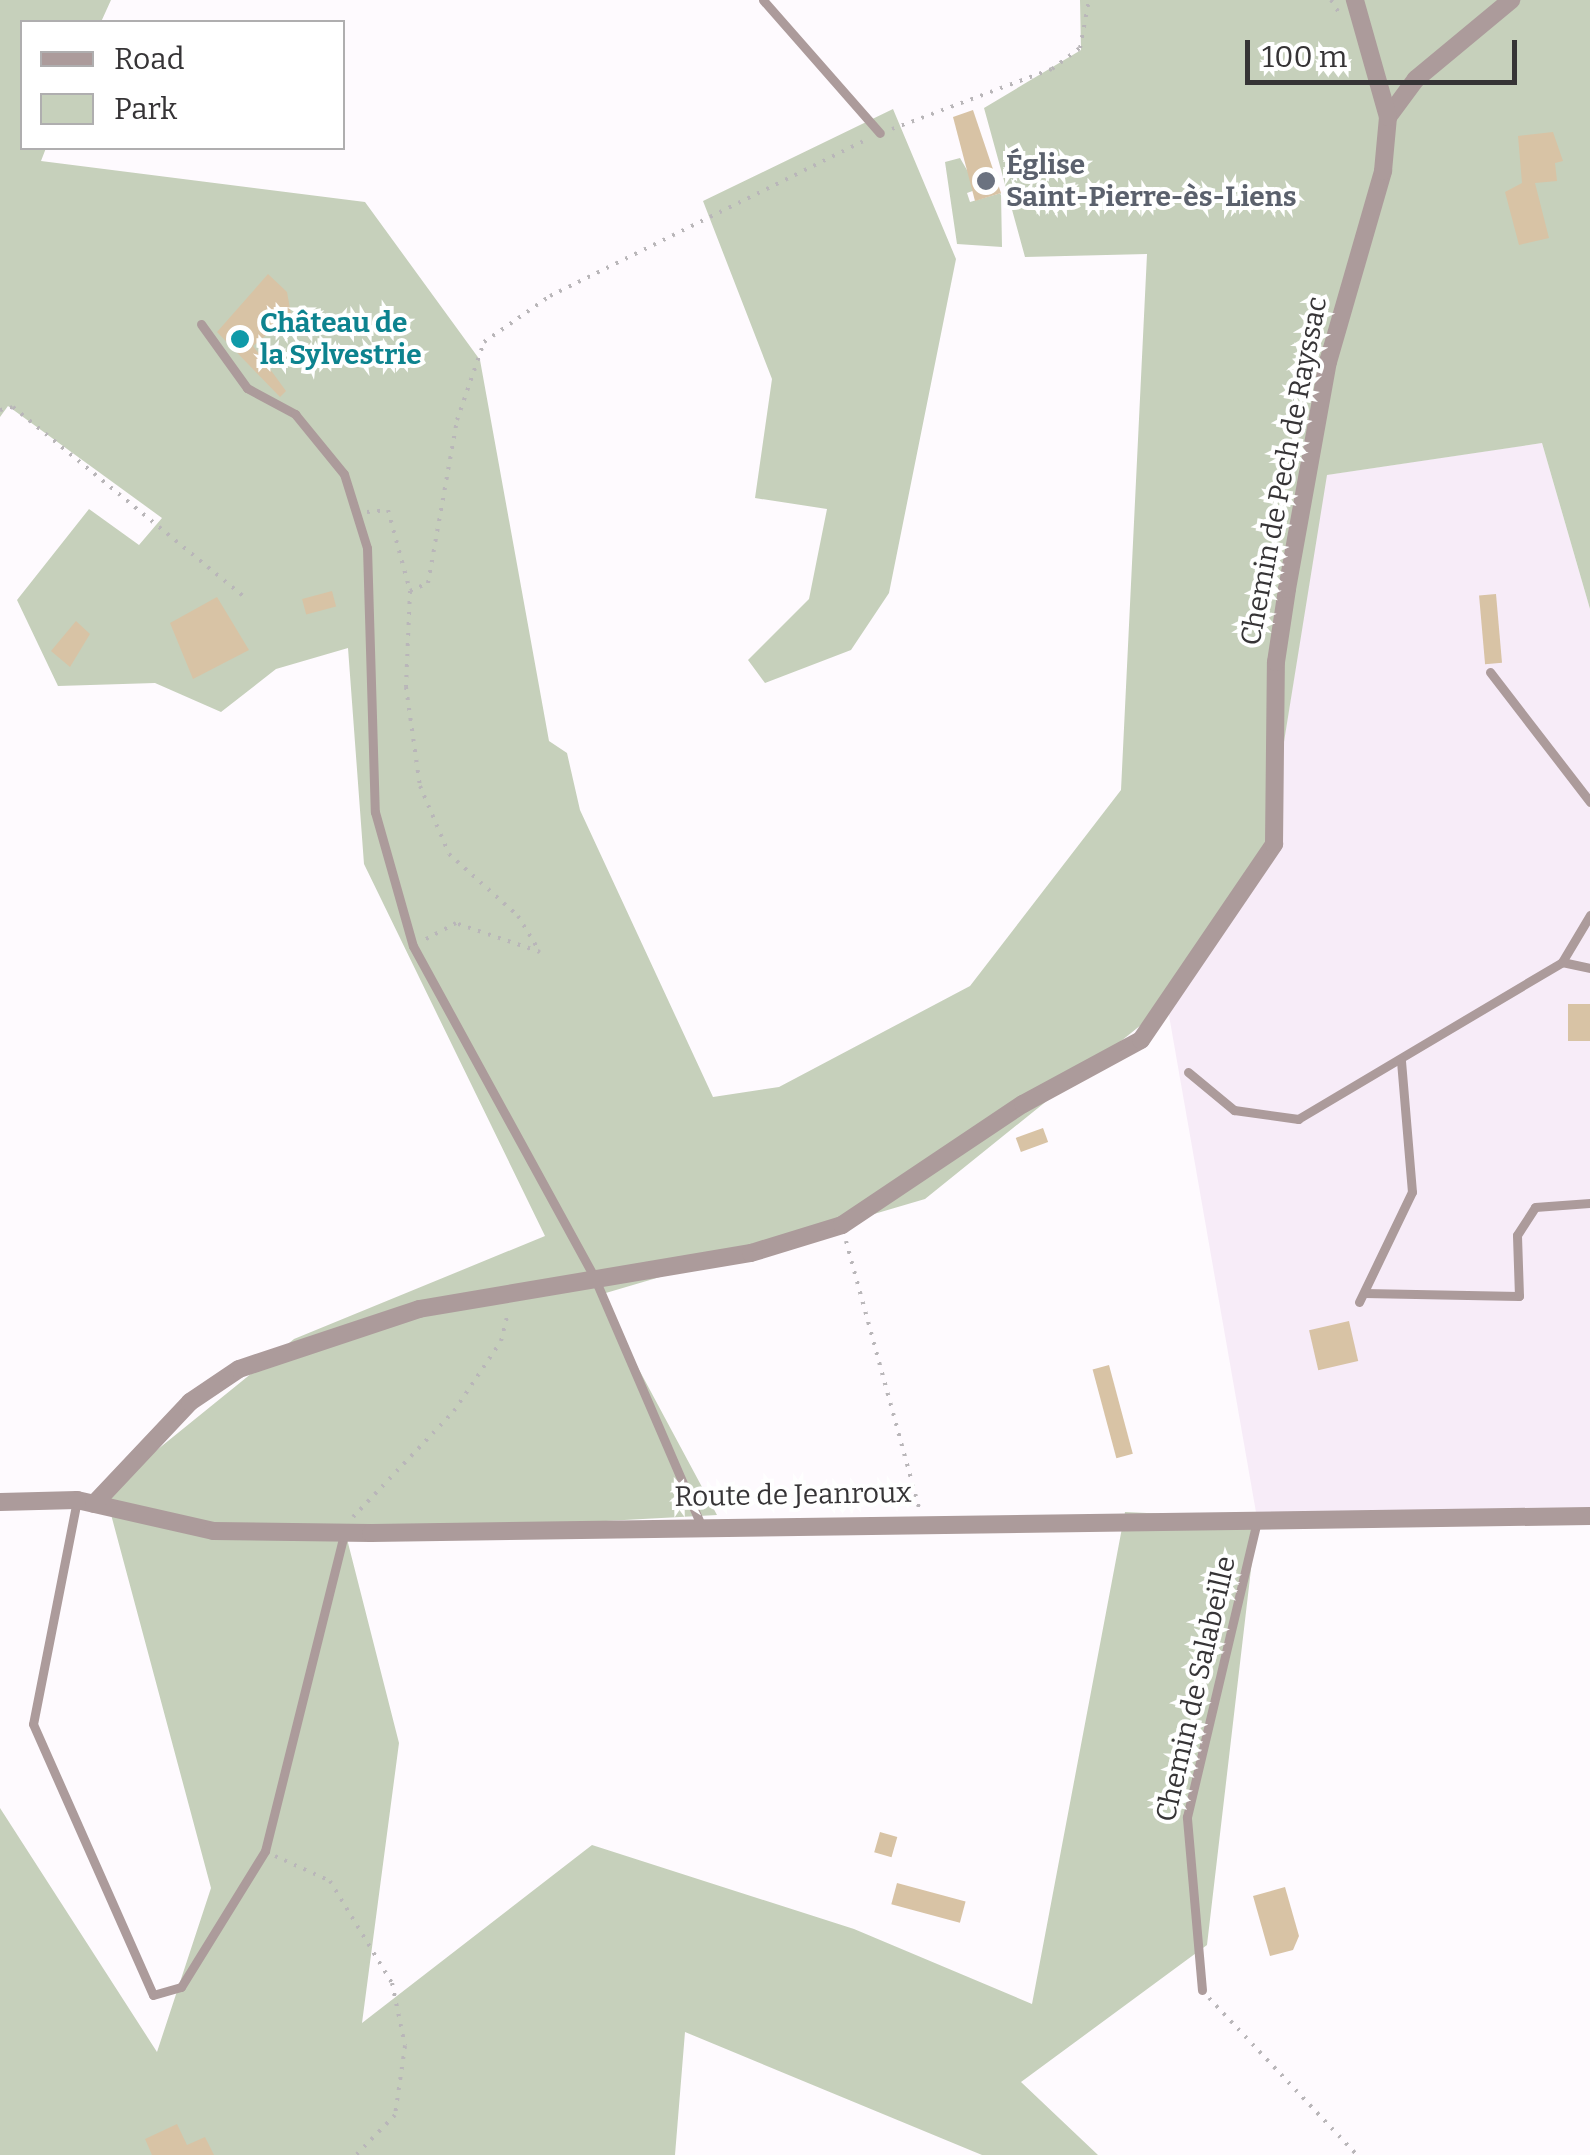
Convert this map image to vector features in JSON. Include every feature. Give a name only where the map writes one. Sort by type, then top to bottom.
[{"type":"street","points":[[1355,0],[1388,117]]},
{"type":"street","points":[[1388,117],[1416,79],[1511,0]]},
{"type":"street","name":"Chemin de Pech de Rayssac","points":[[85,1502],[190,1402],[239,1369],[419,1309],[514,1289],[751,1252],[842,1225],[1023,1104],[1141,1040],[1264,866],[1274,844],[1276,662],[1287,588],[1328,362],[1383,171],[1388,117]]},
{"type":"street","name":"Route de Jeanroux","points":[[0,1502],[85,1502],[213,1531],[344,1533],[700,1523],[1590,1516]]},
{"type":"lane","points":[[763,0],[880,133]]},
{"type":"lane","points":[[201,324],[247,388],[315,434],[344,474],[367,548],[363,643],[376,812],[413,946],[595,1278],[700,1523]]},
{"type":"lane","points":[[1490,672],[1590,802]]},
{"type":"lane","points":[[1188,1072],[1234,1110],[1277,1123],[1401,1060],[1562,962],[1590,915]]},
{"type":"lane","points":[[1562,962],[1590,968]]},
{"type":"lane","points":[[1401,1060],[1412,1192],[1362,1297],[1520,1296],[1517,1234],[1535,1208],[1590,1203]]},
{"type":"lane","points":[[85,1502],[32,1724],[153,1995],[181,1987],[265,1852],[344,1533]]},
{"type":"lane","name":"Chemin de Salabeille","points":[[1202,1990],[1188,1817],[1258,1518]]},
{"type":"path","points":[[410,591],[428,583],[458,420],[484,342],[566,288],[880,133],[1052,68],[1080,48],[1089,0]]},
{"type":"path","points":[[0,410],[13,407],[244,596]]},
{"type":"path","points":[[356,512],[388,510],[410,591],[406,687],[420,786],[449,854],[518,916],[540,952],[456,922],[413,946]]},
{"type":"path","points":[[842,1225],[923,1521]]},
{"type":"path","points":[[344,1533],[454,1411],[501,1342],[514,1289]]},
{"type":"path","points":[[265,1852],[330,1881],[392,1983],[405,2046],[395,2115],[356,2155]]},
{"type":"path","points":[[1202,1990],[1357,2155]]},
{"type":"shaded area","points":[[1542,443],[1590,609],[1590,1516],[1257,1518],[1167,1004],[1264,866],[1326,475]]},
{"type":"green space","points":[[0,0],[111,0],[102,20],[20,20],[20,150],[45,150],[41,161],[365,202],[480,360],[549,741],[567,753],[580,810],[713,1097],[779,1087],[970,986],[1121,790],[1147,254],[1025,257],[984,108],[1081,50],[1080,0],[1590,0],[1590,609],[1542,443],[1327,475],[1264,866],[1167,1004],[925,1199],[599,1295],[717,1515],[346,1535],[399,1743],[362,2023],[592,1845],[854,1929],[1032,2004],[1125,1512],[1257,1518],[1207,1945],[1021,2082],[1098,2155],[982,2155],[685,2032],[675,2155],[0,2155],[0,1808],[157,2052],[211,1888],[105,1492],[294,1339],[545,1236],[364,864],[348,648],[276,669],[221,712],[155,683],[58,686],[17,600],[89,509],[139,545],[162,518],[8,406],[0,417]]},
{"type":"green space","points":[[893,109],[956,259],[889,593],[851,650],[765,683],[748,660],[809,599],[827,509],[755,498],[772,379],[703,201]]},
{"type":"green space","points":[[960,158],[978,189],[967,193],[970,202],[1001,193],[1002,247],[957,244],[945,162]]},
{"type":"building","points":[[973,110],[1001,193],[975,201],[953,117]]},
{"type":"building","points":[[1553,132],[1563,161],[1555,163],[1557,181],[1535,183],[1549,238],[1519,245],[1505,192],[1522,183],[1518,136]]},
{"type":"building","name":"Château de la Sylvestrie","points":[[268,274],[287,292],[291,314],[253,346],[286,391],[280,397],[217,332]]},
{"type":"building","points":[[332,591],[336,606],[306,614],[302,599]]},
{"type":"building","points":[[1496,594],[1502,663],[1485,664],[1479,595]]},
{"type":"building","points":[[217,597],[249,650],[193,679],[170,623]]},
{"type":"building","points":[[76,621],[90,634],[70,667],[51,651]]},
{"type":"building","points":[[1568,1004],[1590,1004],[1590,1041],[1568,1041]]},
{"type":"building","points":[[1043,1128],[1048,1142],[1021,1152],[1016,1138]]},
{"type":"building","points":[[1349,1321],[1358,1361],[1318,1370],[1309,1330]]},
{"type":"building","points":[[1109,1365],[1133,1454],[1116,1458],[1093,1369]]},
{"type":"building","points":[[880,1832],[897,1837],[892,1857],[874,1852]]},
{"type":"building","points":[[897,1883],[966,1901],[960,1923],[891,1904]]},
{"type":"building","points":[[1285,1887],[1299,1936],[1293,1950],[1270,1956],[1253,1896]]},
{"type":"building","points":[[177,2124],[187,2145],[205,2137],[214,2155],[152,2155],[145,2139]]},
{"type":"place","name":"Église Saint-Pierre-ès-Liens","points":[[986,181]]},
{"type":"place","name":"Château de la Sylvestrie","points":[[240,339]]}]
